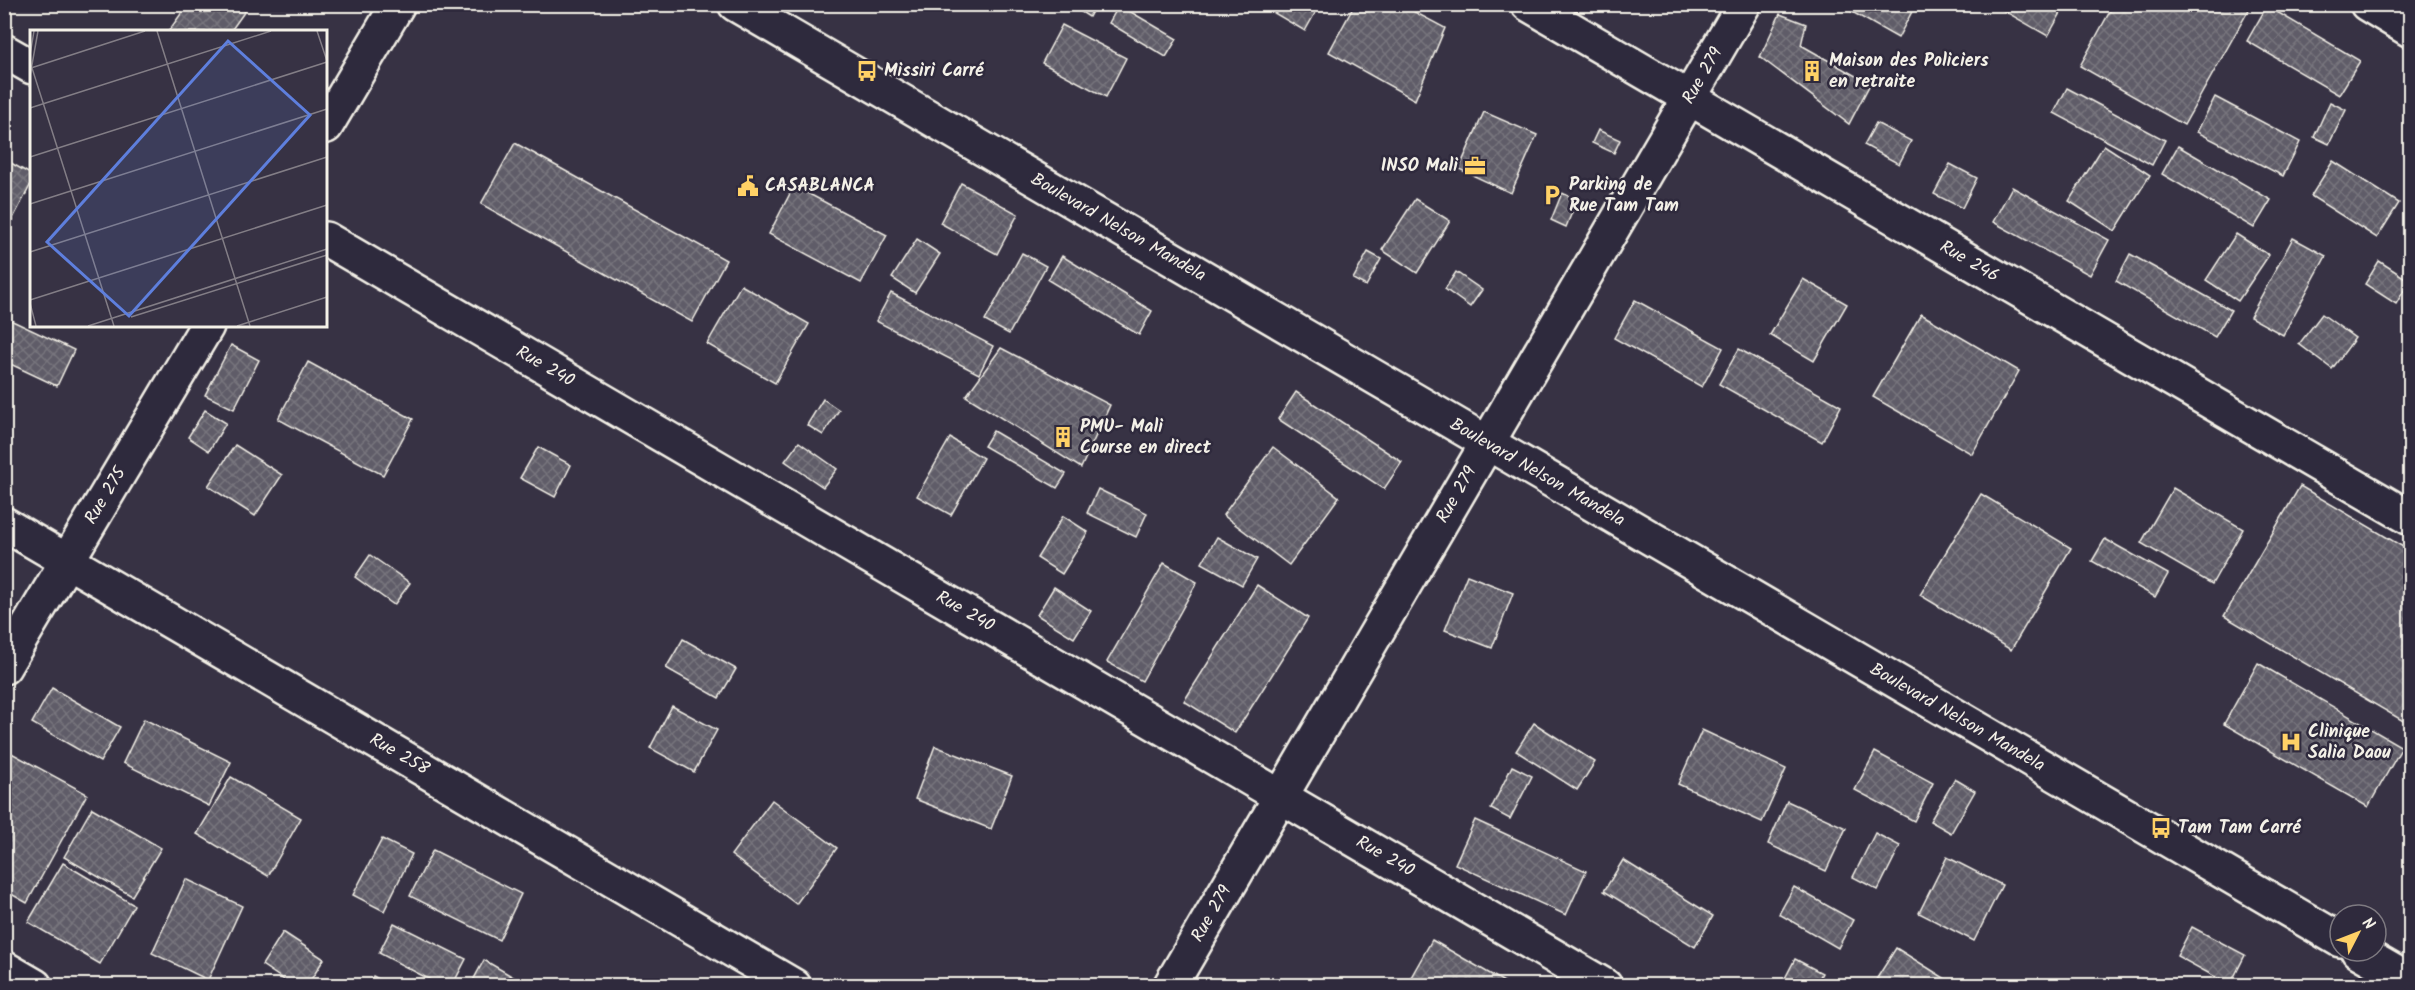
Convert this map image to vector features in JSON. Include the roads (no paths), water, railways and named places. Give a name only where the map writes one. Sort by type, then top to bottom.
[{"type":"street","points":[[327,124],[398,4]]},
{"type":"street","name":"Boulevard Nelson Mandela","points":[[735,4],[2328,933]]},
{"type":"street","name":"Rue 246","points":[[1528,4],[2410,518]]},
{"type":"street","name":"Rue 279","points":[[1170,986],[1744,4]]},
{"type":"street","points":[[2367,4],[2410,30]]},
{"type":"street","points":[[4,51],[30,66]]},
{"type":"street","name":"Rue 240","points":[[327,240],[1605,986]]},
{"type":"street","name":"Rue 275","points":[[4,667],[206,327]]},
{"type":"street","name":"Rue 258","points":[[4,524],[794,986]]},
{"type":"street","points":[[2379,963],[2410,981]]},
{"type":"street","points":[[4,968],[35,986]]},
{"type":"place","name":"Missiri Carré","points":[[867,71]]},
{"type":"place","name":"Maison des Policiers en retraite","points":[[1812,71]]},
{"type":"place","name":"INSO Mali","points":[[1475,166]]},
{"type":"place","name":"CASABLANCA","points":[[748,186]]},
{"type":"place","name":"Parking de Rue Tam Tam","points":[[1552,195]]},
{"type":"place","name":"PMU- Mali Course en direct","points":[[1063,437]]},
{"type":"place","name":"Clinique Salia Daou","points":[[2291,742]]},
{"type":"place","name":"Tam Tam Carré","points":[[2161,828]]}]
